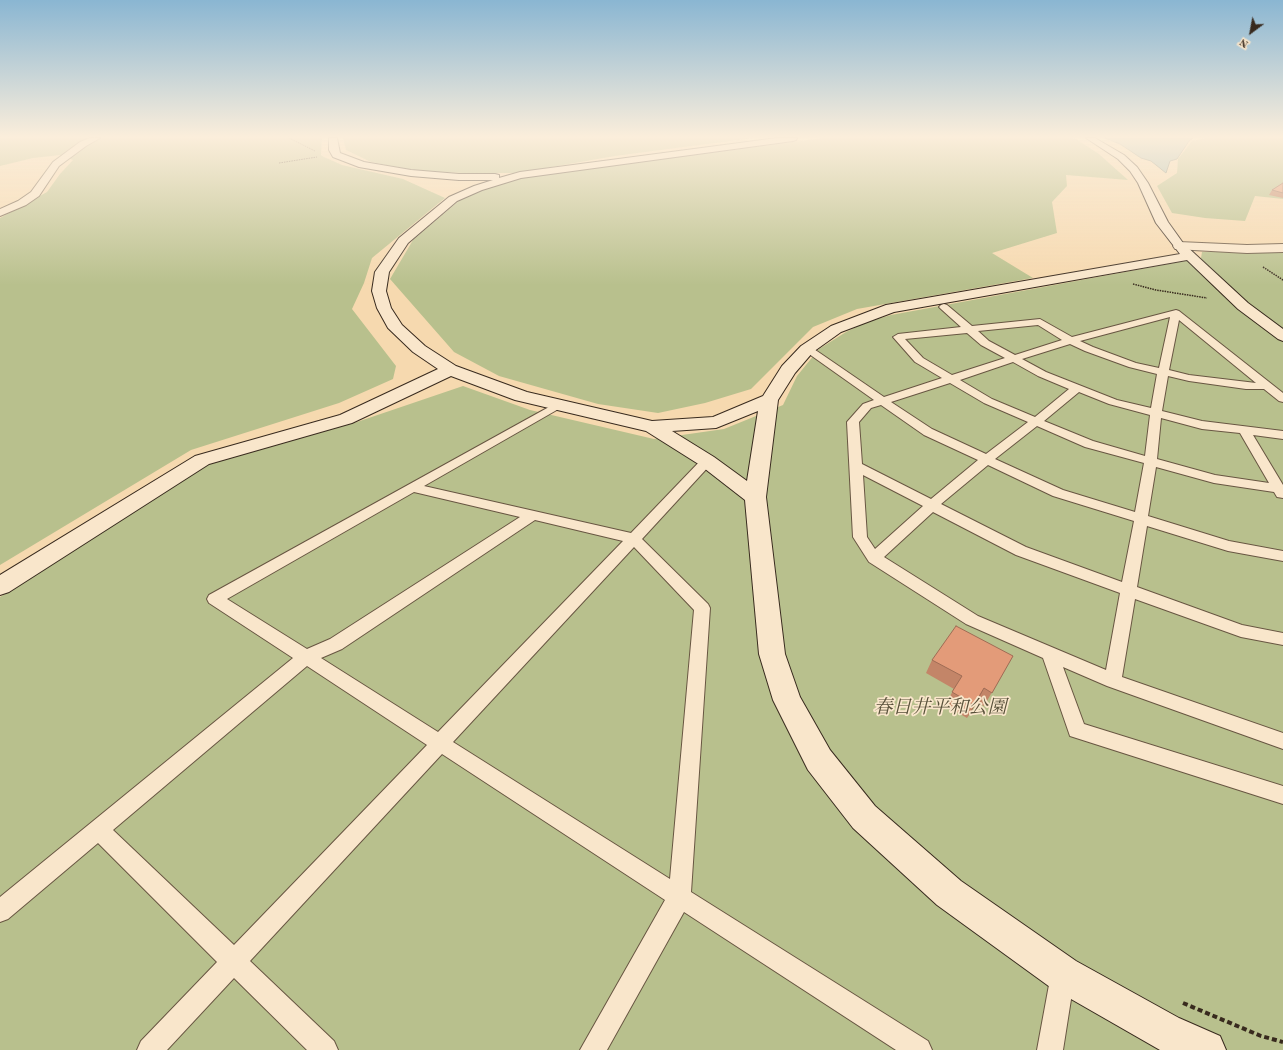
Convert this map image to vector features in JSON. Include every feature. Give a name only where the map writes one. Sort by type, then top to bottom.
[{"type":"street","points":[[0,213],[22,203],[35,194],[40,187]]},
{"type":"street","points":[[440,187],[446,191]]},
{"type":"street","points":[[477,187],[446,191],[403,241],[382,272],[379,291],[384,308],[396,328],[419,349],[450,370],[521,396],[652,427],[716,422],[769,400]]},
{"type":"street","points":[[1145,187],[1162,222],[1184,251],[1243,306],[1283,336]]},
{"type":"street","points":[[1206,1050],[1165,1032],[1063,974],[949,893],[864,817],[819,760],[788,700],[772,654],[755,497],[769,400],[788,370],[807,349],[836,329],[891,308],[1184,251],[1282,249]]},
{"type":"street","points":[[0,586],[202,460],[346,418],[450,370]]},
{"type":"street","points":[[652,427],[707,461],[755,497]]},
{"type":"lane","points":[[944,307],[985,343],[1042,374],[1113,402],[1202,424],[1283,435]]},
{"type":"lane","points":[[1176,313],[1071,340],[867,406],[853,422],[860,537],[874,558],[972,620],[1113,681],[1283,741]]},
{"type":"lane","points":[[1113,681],[1151,461],[1156,412],[1176,313]]},
{"type":"lane","points":[[1176,313],[1283,399]]},
{"type":"lane","points":[[1266,386],[1246,386],[1189,378],[1133,365],[1089,349],[1053,331],[1040,322],[898,336],[919,360],[988,401],[1089,444],[1214,479],[1282,491]]},
{"type":"lane","points":[[807,349],[928,432],[1058,493],[1228,546],[1283,556]]},
{"type":"lane","points":[[874,558],[932,505],[1077,388]]},
{"type":"lane","points":[[558,405],[414,488],[215,599],[919,1050]]},
{"type":"lane","points":[[1245,431],[1282,491]]},
{"type":"lane","points":[[150,1050],[707,461]]},
{"type":"lane","points":[[855,466],[1021,551],[1241,630],[1283,639]]},
{"type":"lane","points":[[414,488],[633,538],[702,608],[680,896],[593,1050]]},
{"type":"lane","points":[[0,911],[306,657],[336,644],[533,515]]},
{"type":"lane","points":[[1050,654],[1077,730],[1283,795]]},
{"type":"lane","points":[[99,830],[325,1050]]},
{"type":"lane","points":[[1050,1050],[1063,974]]},
{"type":"green space","points":[[51,187],[421,187],[445,198],[372,258],[364,283],[352,309],[396,366],[393,379],[339,403],[191,450],[0,565],[0,218],[47,192]]},
{"type":"green space","points":[[491,187],[1066,187],[1052,202],[1057,233],[992,253],[1033,278],[857,309],[813,327],[751,389],[705,403],[658,413],[598,404],[499,376],[454,352],[390,279],[413,240],[461,199]]},
{"type":"green space","points":[[1158,187],[1283,187],[1283,199],[1255,196],[1245,221],[1205,218],[1172,213]]},
{"type":"green space","name":"春日井平和公園","points":[[1202,252],[1283,252],[1283,1050],[0,1050],[0,597],[207,465],[354,423],[463,386],[530,410],[654,439],[724,429],[783,405],[797,376],[819,349],[846,332],[864,323],[891,315],[1201,258]]},
{"type":"building","points":[[1277,187],[1283,187],[1283,193],[1272,190]]},
{"type":"building","points":[[956,626],[1013,656],[992,693],[984,688],[974,705],[952,692],[962,676],[932,660]]}]
